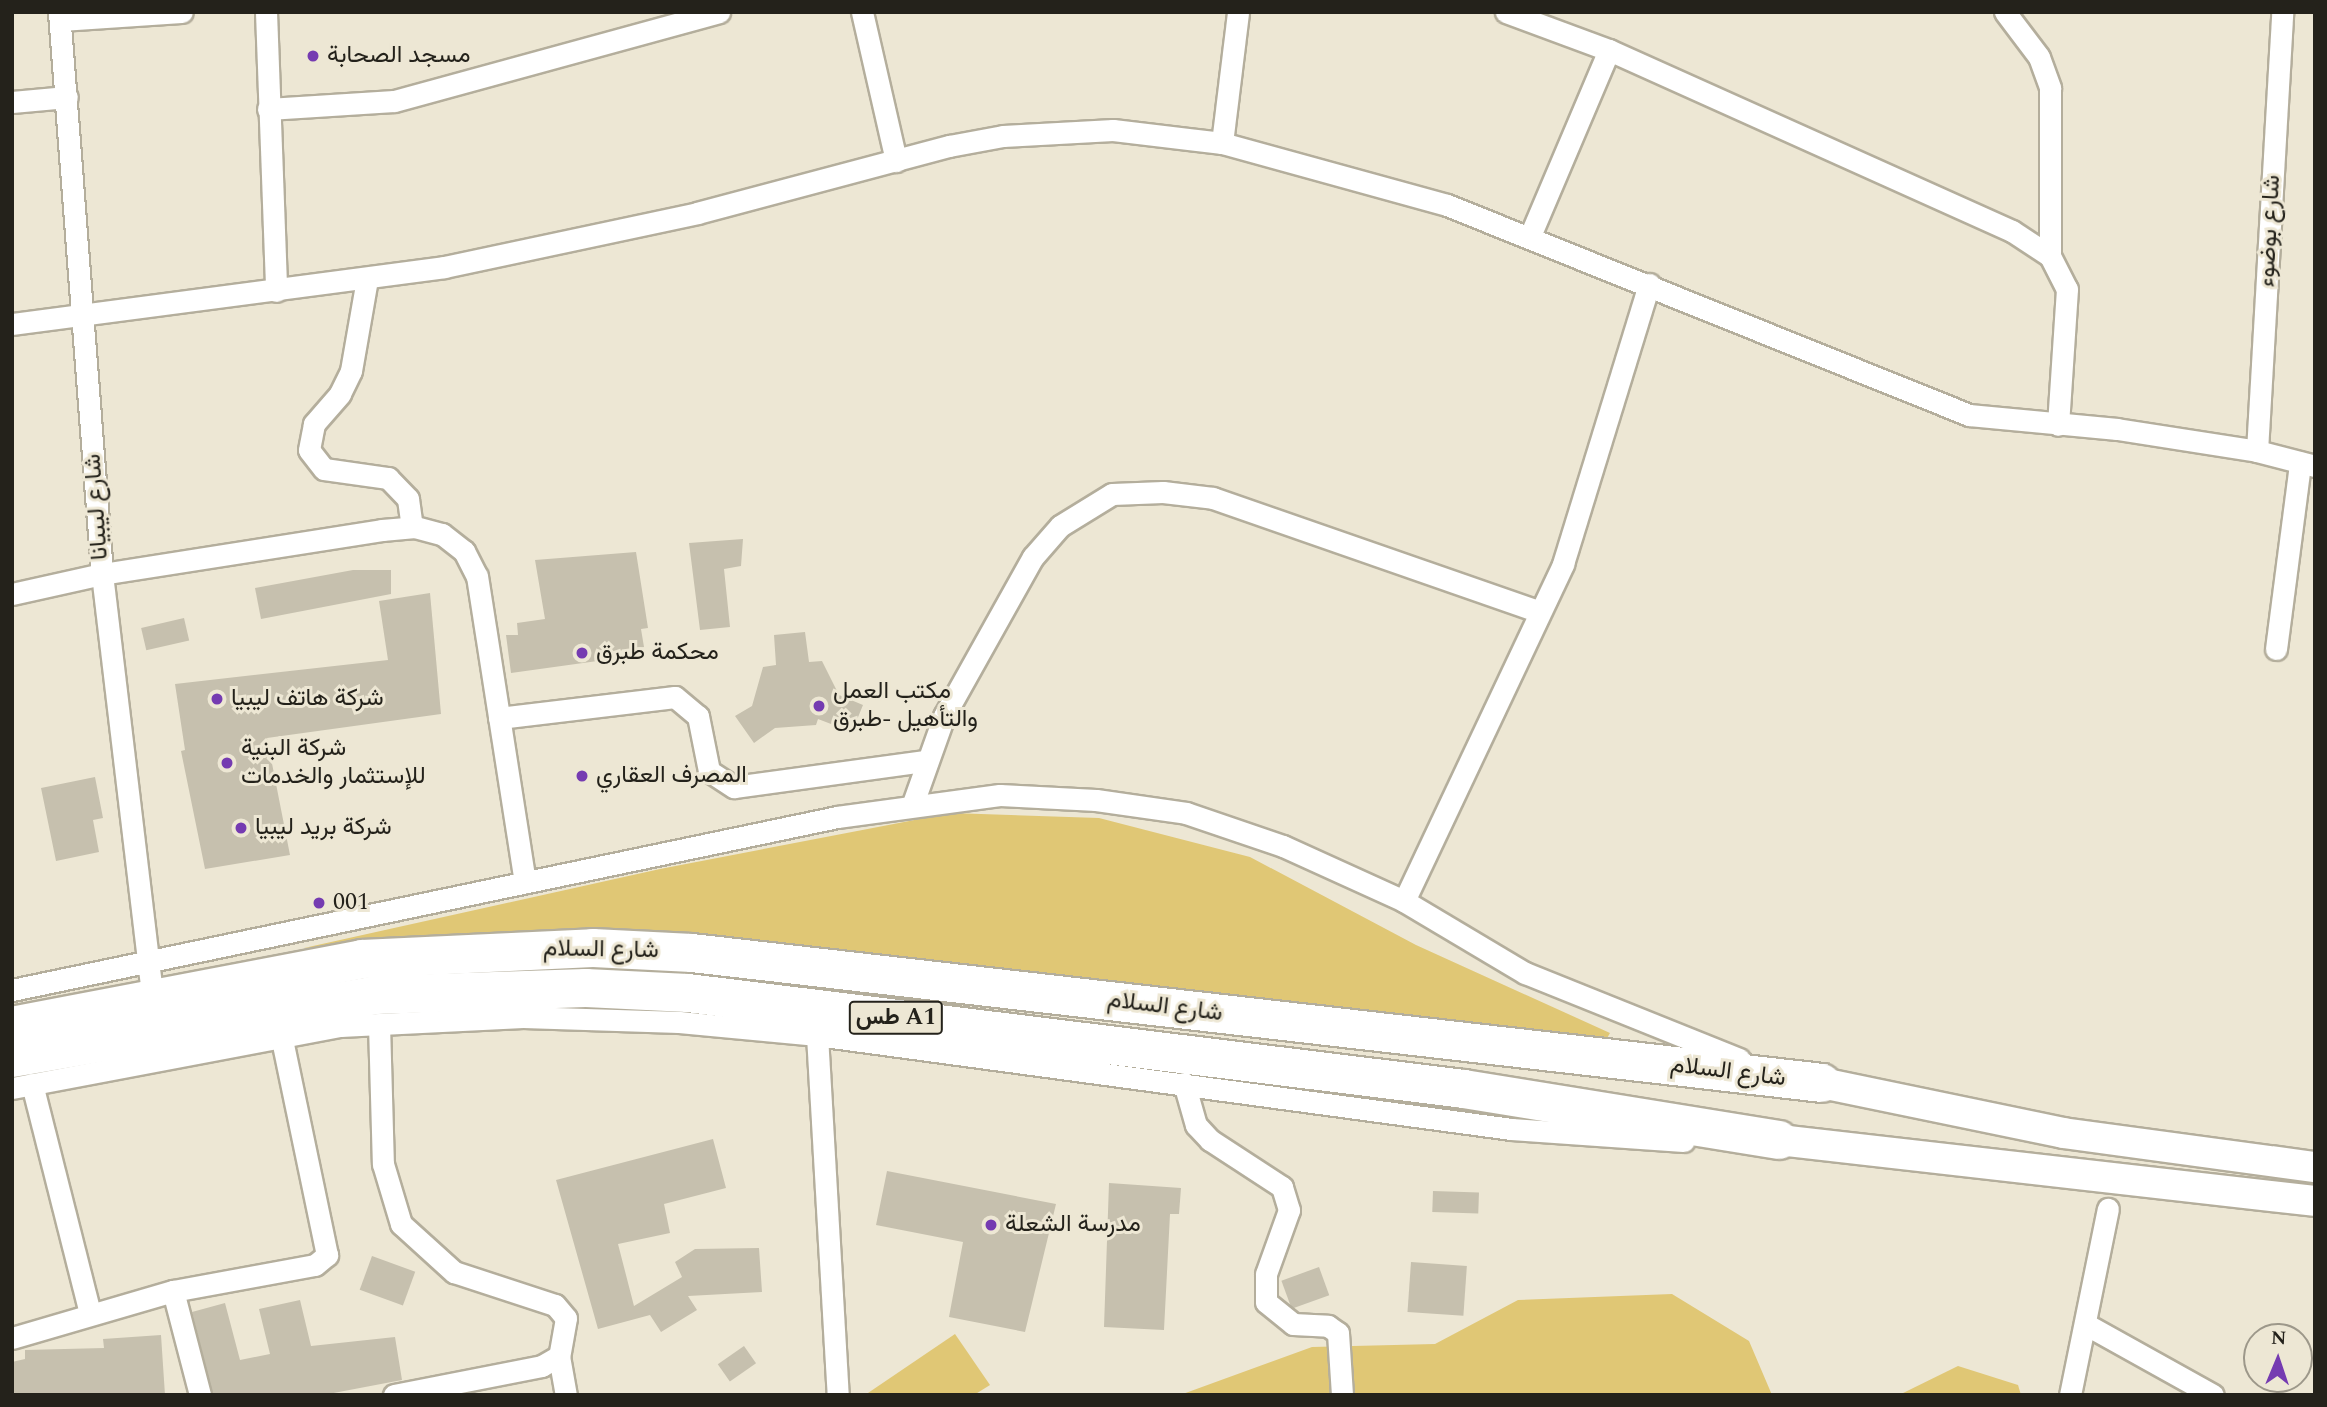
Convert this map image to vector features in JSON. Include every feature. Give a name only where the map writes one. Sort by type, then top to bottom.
[{"type":"highway","name":"شارع السلام","points":[[12,1026],[362,959],[439,951],[692,953],[1822,1083]]},
{"type":"highway","name":"شارع السلام","points":[[19,1076],[375,995],[586,988],[702,995],[1464,1089],[1779,1140]]},
{"type":"main road","name":"شارع السلام","points":[[1822,1083],[2063,1133],[2315,1167]]},
{"type":"main road","name":"شارع السلام","points":[[1779,1140],[2056,1169],[2315,1202]]},
{"type":"street","points":[[59,16],[182,12]]},
{"type":"street","points":[[267,12],[268,109],[276,291]]},
{"type":"street","points":[[268,109],[394,100],[719,12]]},
{"type":"street","points":[[862,12],[896,161]]},
{"type":"street","points":[[1222,143],[1238,12]]},
{"type":"street","points":[[1506,12],[1609,50],[2012,231],[2050,256]]},
{"type":"street","points":[[2005,12],[2047,73],[2050,256],[2067,289],[2058,425]]},
{"type":"street","name":"شارع بوضوء","points":[[2257,451],[2282,12]]},
{"type":"street","name":"شارع ليبيانا","points":[[59,16],[102,574],[153,999]]},
{"type":"street","points":[[1530,236],[1609,50]]},
{"type":"street","points":[[12,102],[67,97]]},
{"type":"street","points":[[12,324],[367,279],[670,219],[1003,136],[1058,130],[1113,130],[1222,143],[1352,175],[1530,236],[1944,408],[1998,421],[2058,425],[2257,451],[2308,464],[2276,649]]},
{"type":"street","points":[[367,279],[356,354],[340,394],[314,424],[309,450],[324,469],[388,478],[408,499],[412,527]]},
{"type":"street","points":[[1404,901],[1541,612],[1584,506],[1649,284]]},
{"type":"street","points":[[912,806],[925,761],[962,680],[1034,557],[1060,526],[1112,494],[1163,492],[1213,498],[1541,612]]},
{"type":"street","points":[[12,594],[102,574],[412,527],[442,534],[472,562],[525,882]]},
{"type":"street","points":[[499,718],[675,697],[698,716],[709,771],[734,787],[925,761]]},
{"type":"street","points":[[12,990],[525,882],[912,806],[1000,795],[1096,800],[1186,813],[1283,846],[1404,901],[1525,973],[1631,1020],[1720,1054],[1822,1083]]},
{"type":"street","points":[[90,1314],[19,1076],[281,1035],[379,1024],[523,1017],[679,1022],[817,1035],[1568,1134],[1779,1140]]},
{"type":"street","points":[[379,1024],[383,1164],[401,1224],[454,1272],[555,1305],[566,1318],[559,1356],[566,1395]]},
{"type":"street","points":[[12,1338],[173,1291],[315,1265],[327,1255],[281,1035]]},
{"type":"street","points":[[817,1035],[838,1395]]},
{"type":"street","points":[[1184,1083],[1196,1125],[1210,1140],[1282,1187],[1289,1210],[1266,1274],[1266,1302],[1293,1324],[1328,1326],[1338,1333],[1342,1395]]},
{"type":"street","points":[[2070,1395],[2087,1325],[2108,1209]]},
{"type":"street","points":[[173,1291],[200,1395]]},
{"type":"street","points":[[2087,1325],[2213,1395]]},
{"type":"street","points":[[394,1395],[542,1366],[559,1356]]},
{"type":"shaded area","points":[[951,813],[1099,818],[1250,857],[1416,945],[1610,1033],[1598,1054],[614,930],[304,948],[660,869]]},
{"type":"shaded area","points":[[1672,1294],[1749,1341],[1772,1395],[1180,1395],[1312,1347],[1435,1344],[1518,1300]]},
{"type":"shaded area","points":[[955,1334],[990,1385],[974,1395],[865,1395]]},
{"type":"shaded area","points":[[1958,1366],[2018,1385],[2021,1395],[1899,1395]]},
{"type":"building","points":[[743,539],[741,566],[724,569],[730,627],[700,630],[689,543]]},
{"type":"building","points":[[636,552],[648,628],[641,629],[644,647],[618,651],[619,658],[511,673],[506,635],[518,635],[517,623],[545,619],[535,560]]},
{"type":"building","points":[[353,570],[391,570],[391,594],[261,619],[255,588]]},
{"type":"building","points":[[430,593],[441,714],[267,738],[290,855],[205,869],[181,751],[185,750],[175,684],[388,660],[379,601]]},
{"type":"building","points":[[184,618],[189,640],[146,650],[141,628]]},
{"type":"building","points":[[805,632],[809,662],[822,661],[839,695],[863,705],[852,732],[818,719],[816,725],[775,728],[754,743],[735,716],[752,706],[763,667],[776,665],[774,635]]},
{"type":"building","points":[[95,777],[103,818],[93,820],[99,852],[56,861],[41,788]]},
{"type":"building","points":[[713,1139],[726,1188],[664,1204],[670,1233],[618,1244],[634,1306],[682,1277],[675,1262],[695,1249],[759,1248],[762,1292],[688,1296],[697,1310],[661,1332],[650,1315],[598,1329],[556,1180]]},
{"type":"building","points":[[887,1171],[1056,1204],[1025,1332],[949,1317],[963,1242],[876,1225]]},
{"type":"building","points":[[1109,1183],[1181,1188],[1179,1214],[1170,1214],[1164,1330],[1104,1327]]},
{"type":"building","points":[[1433,1191],[1479,1193],[1478,1214],[1432,1212]]},
{"type":"building","points":[[372,1256],[415,1272],[403,1306],[360,1290]]},
{"type":"building","points":[[1411,1262],[1467,1266],[1463,1316],[1408,1312]]},
{"type":"building","points":[[1319,1267],[1329,1295],[1292,1309],[1281,1281]]},
{"type":"building","points":[[300,1300],[311,1346],[395,1337],[402,1380],[323,1395],[213,1395],[192,1312],[225,1303],[240,1360],[270,1354],[259,1309]]},
{"type":"building","points":[[161,1335],[165,1395],[12,1395],[12,1362],[25,1359],[25,1350],[104,1348],[103,1339]]},
{"type":"building","points":[[744,1346],[756,1363],[730,1382],[718,1364]]},
{"type":"place","name":"مسجد الصحابة","points":[[313,56]]},
{"type":"place","name":"محكمة طبرق","points":[[582,653]]},
{"type":"place","name":"شركة هاتف ليبيا","points":[[217,699]]},
{"type":"place","name":"مكتب العمل والتأهيل -طبرق","points":[[819,706]]},
{"type":"place","name":"شركة البنية للإستثمار والخدمات","points":[[227,763]]},
{"type":"place","name":"المصرف العقاري","points":[[582,776]]},
{"type":"place","name":"شركة بريد ليبيا","points":[[241,828]]},
{"type":"place","name":"001","points":[[319,903]]},
{"type":"place","name":"مدرسة الشعلة","points":[[991,1225]]}]
